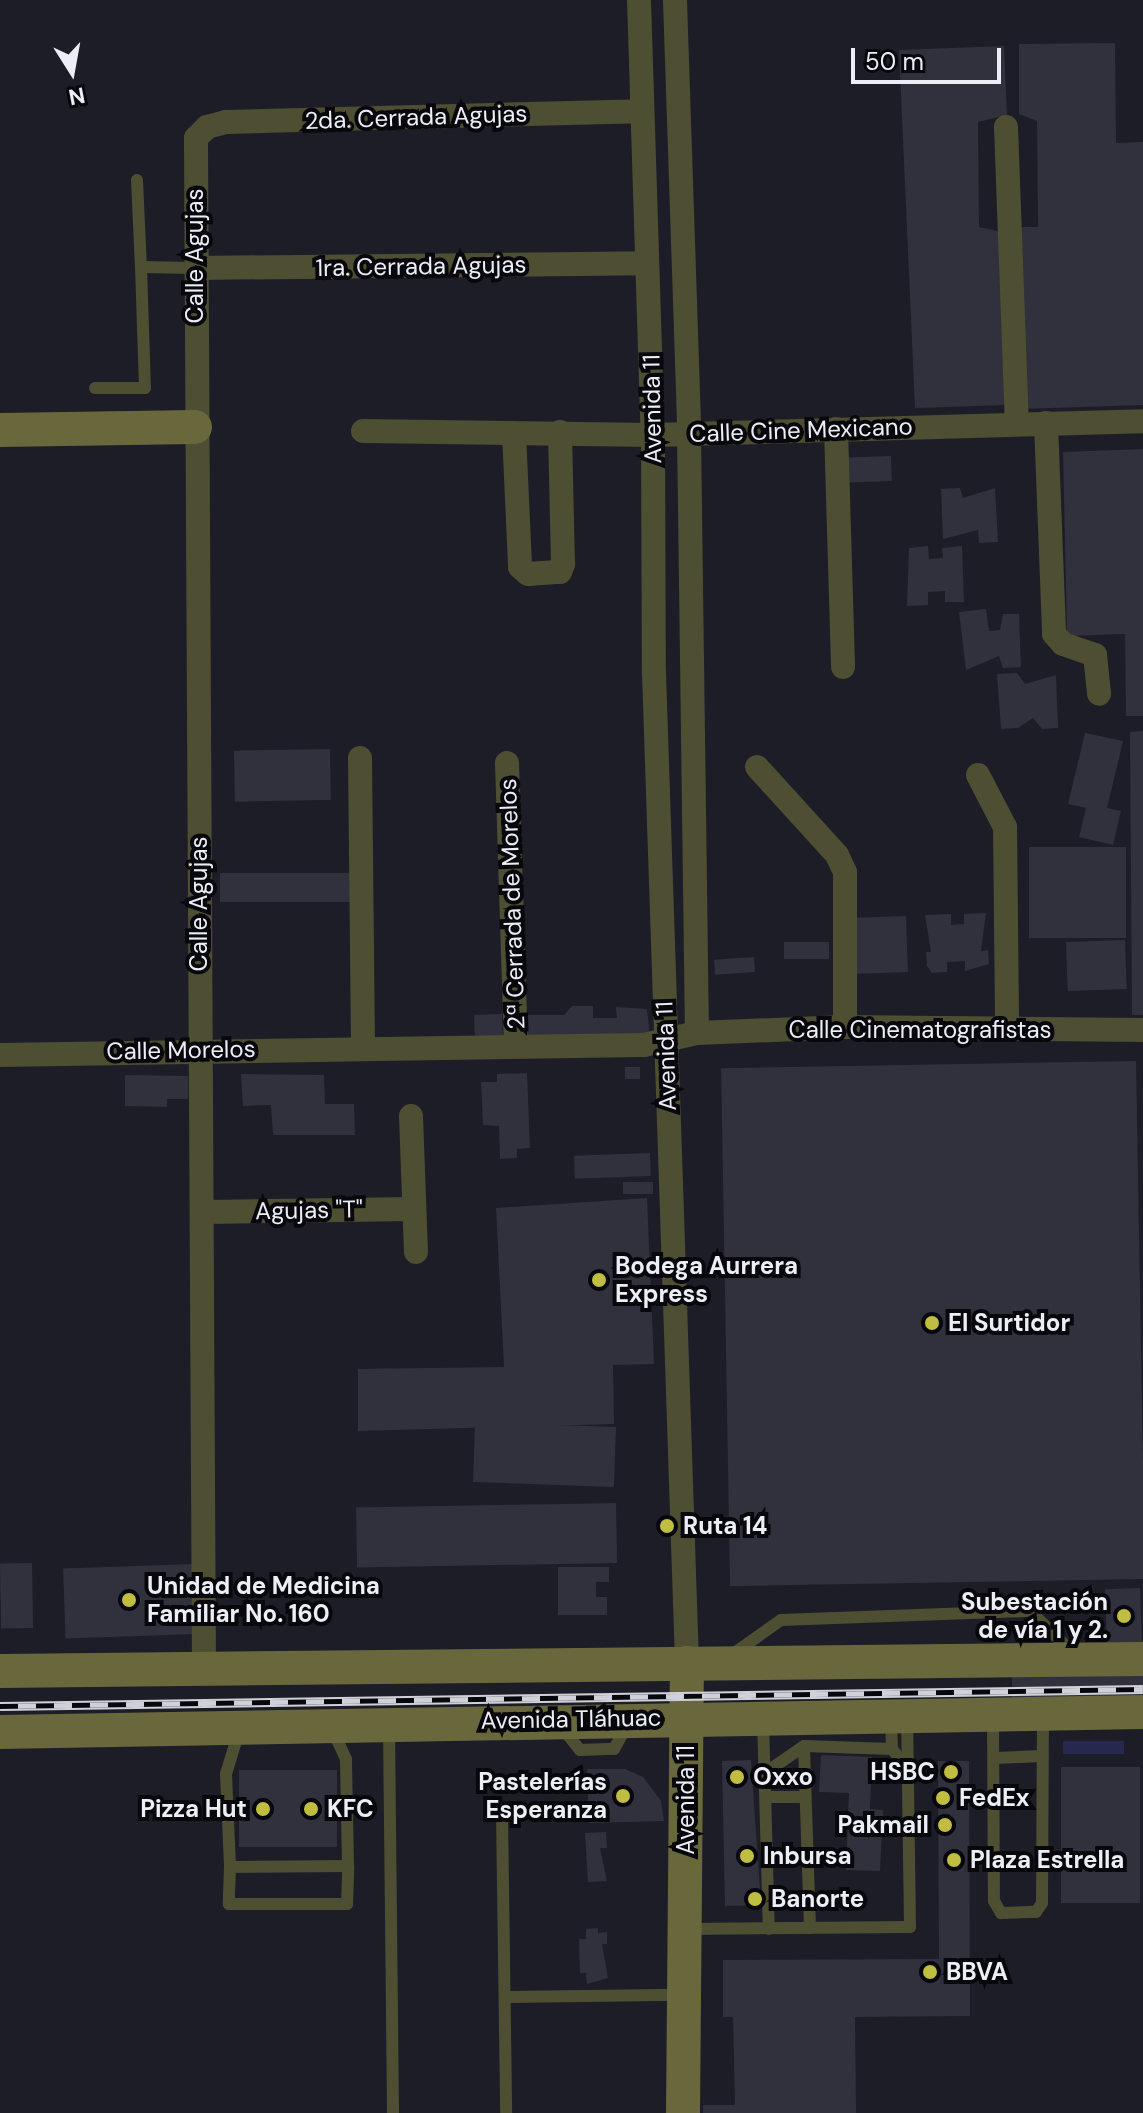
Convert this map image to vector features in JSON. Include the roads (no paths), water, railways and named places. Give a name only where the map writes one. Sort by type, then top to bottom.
[{"type":"main road","points":[[0,430],[195,427]]},
{"type":"main road","points":[[0,1671],[1143,1659]]},
{"type":"main road","name":"Avenida 11","points":[[683,2113],[687,1663]]},
{"type":"main road","name":"Avenida Tláhuac","points":[[0,1732],[686,1716],[763,1716],[897,1727],[992,1715],[1143,1712]]},
{"type":"street","name":"Avenida 11","points":[[639,0],[653,435],[654,673],[687,1663]]},
{"type":"street","name":"Avenida 11","points":[[675,0],[689,433],[697,1033]]},
{"type":"street","name":"2da. Cerrada Agujas","points":[[196,138],[207,127],[226,122],[641,111]]},
{"type":"street","points":[[1006,127],[1017,424]]},
{"type":"street","name":"Calle Agujas","points":[[196,138],[195,427],[204,1670]]},
{"type":"street","name":"1ra. Cerrada Agujas","points":[[195,268],[647,263]]},
{"type":"street","name":"Calle Cine Mexicano","points":[[363,431],[653,435],[1143,421]]},
{"type":"street","points":[[1046,423],[1054,634],[1063,644],[1095,655],[1099,694]]},
{"type":"street","points":[[836,429],[843,667]]},
{"type":"street","points":[[514,433],[520,567],[528,574],[560,572],[563,564],[560,432]]},
{"type":"street","points":[[654,673],[691,672]]},
{"type":"street","points":[[360,758],[363,1048]]},
{"type":"street","name":"2ª Cerrada de Morelos","points":[[507,763],[516,1045]]},
{"type":"street","points":[[757,767],[837,855],[845,872],[845,1027]]},
{"type":"street","points":[[978,775],[1005,827],[1007,1029]]},
{"type":"street","name":"Calle Cinematografistas","points":[[697,1033],[845,1027],[1143,1030]]},
{"type":"street","name":"Calle Morelos","points":[[0,1055],[200,1049],[644,1045],[697,1033]]},
{"type":"street","points":[[411,1116],[416,1252]]},
{"type":"street","name":"Agujas \"T\"","points":[[203,1212],[414,1209]]},
{"type":"lane","points":[[95,388],[145,388],[137,180]]},
{"type":"lane","points":[[141,267],[195,268]]},
{"type":"lane","points":[[722,1662],[781,1620],[1030,1611],[1079,1659]]},
{"type":"lane","points":[[992,1715],[996,1758],[994,1901],[1001,1913],[1036,1912],[1042,1903],[1043,1713]]},
{"type":"lane","points":[[763,1716],[769,1929]]},
{"type":"lane","points":[[389,1724],[393,2113]]},
{"type":"lane","points":[[240,1728],[226,1774],[229,1904],[347,1904],[346,1759],[331,1725]]},
{"type":"lane","points":[[765,1773],[804,1746],[897,1727]]},
{"type":"lane","points":[[686,1929],[910,1927],[909,1770],[897,1727]]},
{"type":"lane","points":[[897,1727],[909,1770]]},
{"type":"lane","points":[[804,1746],[810,1928]]},
{"type":"lane","points":[[996,1758],[1042,1756]]},
{"type":"lane","points":[[766,1797],[805,1797]]},
{"type":"lane","points":[[502,1814],[506,2113]]},
{"type":"lane","points":[[230,1867],[348,1866]]},
{"type":"lane","points":[[505,1997],[685,1995]]},
{"type":"railway","points":[[0,1706],[1143,1689]]},
{"type":"place","name":"Bodega Aurrera Express","points":[[599,1280]]},
{"type":"place","name":"El Surtidor","points":[[932,1323]]},
{"type":"place","name":"Ruta 14","points":[[667,1526]]},
{"type":"place","name":"Unidad de Medicina Familiar No. 160","points":[[129,1600]]},
{"type":"place","name":"Subestación de vía 1 y 2.","points":[[1124,1616]]},
{"type":"place","name":"HSBC","points":[[951,1772]]},
{"type":"place","name":"Oxxo","points":[[737,1777]]},
{"type":"place","name":"Pastelerías Esperanza","points":[[623,1796]]},
{"type":"place","name":"FedEx","points":[[943,1798]]},
{"type":"place","name":"Pizza Hut","points":[[263,1809]]},
{"type":"place","name":"KFC","points":[[311,1809]]},
{"type":"place","name":"Pakmail","points":[[945,1825]]},
{"type":"place","name":"Inbursa","points":[[747,1856]]},
{"type":"place","name":"Plaza Estrella","points":[[954,1860]]},
{"type":"place","name":"Banorte","points":[[755,1899]]},
{"type":"place","name":"BBVA","points":[[930,1972]]}]
